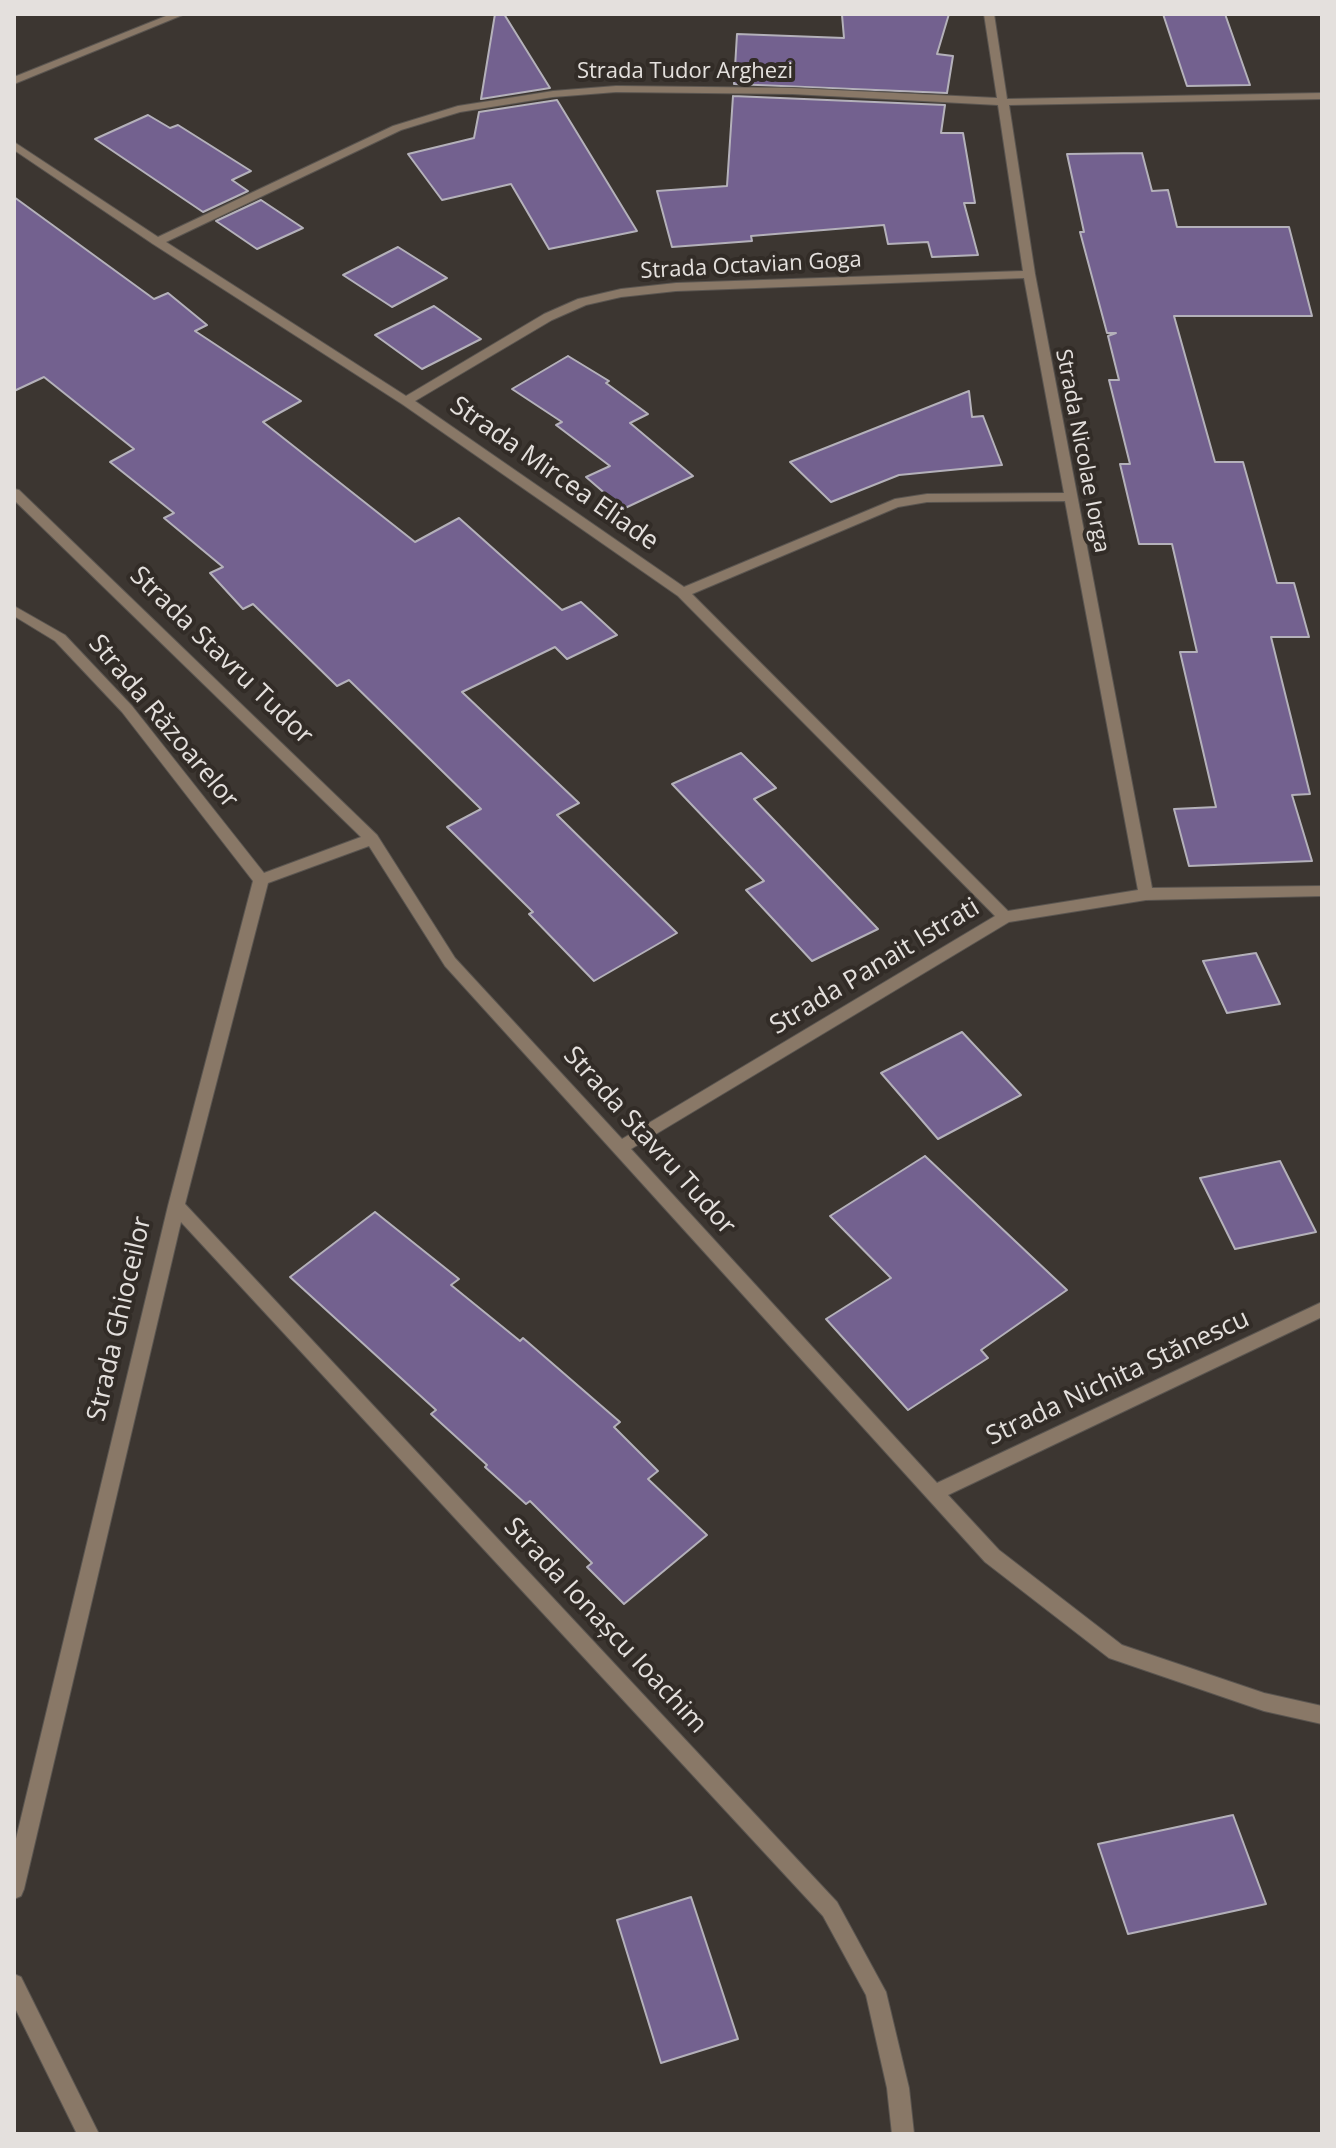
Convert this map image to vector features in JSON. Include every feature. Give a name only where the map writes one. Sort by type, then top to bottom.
[{"type":"street","points":[[14,81],[180,14]]},
{"type":"street","name":"Strada Nicolae Iorga","points":[[989,14],[1029,274],[1146,894]]},
{"type":"street","name":"Strada Tudor Arghezi","points":[[157,242],[397,128],[495,102],[616,89],[792,91],[1003,102],[1322,96]]},
{"type":"street","name":"Strada Mircea Eliade","points":[[14,145],[157,242],[406,401],[683,593],[1005,917]]},
{"type":"street","name":"Strada Octavian Goga","points":[[406,401],[548,317],[582,302],[621,293],[676,287],[1029,274]]},
{"type":"street","name":"Strada Stavru Tudor","points":[[14,493],[372,839],[450,962],[992,1556],[1116,1652],[1264,1702],[1322,1715]]},
{"type":"street","points":[[683,593],[895,503],[927,498],[1071,497]]},
{"type":"street","name":"Strada Răzoarelor","points":[[14,610],[60,638],[127,709],[261,880]]},
{"type":"street","points":[[261,880],[372,839]]},
{"type":"street","name":"Strada Ghioceilor","points":[[14,1889],[176,1206],[261,880]]},
{"type":"street","name":"Strada Panait Istrati","points":[[620,1148],[1005,917],[1146,894],[1322,891]]},
{"type":"street","name":"Strada Ionașcu Ioachim","points":[[176,1206],[830,1909],[876,1992],[898,2088],[903,2134]]},
{"type":"street","name":"Strada Nichita Stănescu","points":[[935,1493],[1322,1309]]},
{"type":"street","points":[[14,1984],[88,2134]]},
{"type":"building","points":[[495,14],[504,14],[550,88],[481,99]]},
{"type":"building","points":[[949,14],[937,54],[953,56],[947,93],[734,84],[737,34],[844,38],[842,15]]},
{"type":"building","points":[[1163,14],[1225,14],[1250,85],[1187,86]]},
{"type":"building","points":[[733,96],[945,105],[941,133],[963,133],[975,203],[964,203],[978,255],[932,257],[928,242],[888,244],[884,225],[751,236],[752,241],[672,247],[657,191],[727,186]]},
{"type":"building","points":[[557,100],[637,231],[549,249],[511,184],[442,200],[408,154],[474,138],[479,112]]},
{"type":"building","points":[[148,115],[170,128],[178,125],[251,171],[232,180],[248,191],[203,212],[95,139]]},
{"type":"building","points":[[1142,153],[1152,191],[1168,190],[1177,227],[1289,227],[1312,316],[1174,316],[1215,462],[1243,462],[1277,583],[1294,583],[1309,637],[1271,637],[1310,794],[1292,795],[1312,861],[1189,866],[1174,809],[1216,807],[1180,652],[1197,652],[1172,544],[1139,544],[1120,464],[1130,464],[1109,380],[1119,380],[1108,336],[1116,333],[1107,333],[1080,232],[1084,232],[1067,154]]},
{"type":"building","points":[[14,197],[154,299],[168,293],[207,325],[195,331],[301,401],[263,422],[415,542],[459,518],[562,610],[581,602],[617,635],[567,659],[555,647],[462,692],[579,803],[557,815],[677,933],[594,981],[529,914],[533,912],[447,827],[481,809],[349,680],[337,686],[253,604],[243,609],[210,573],[223,567],[164,518],[174,513],[110,462],[134,449],[44,377],[14,391]]},
{"type":"building","points":[[261,200],[303,228],[257,249],[216,221]]},
{"type":"building","points":[[398,247],[447,278],[392,307],[343,275]]},
{"type":"building","points":[[434,306],[481,339],[422,369],[375,335]]},
{"type":"building","points":[[568,356],[609,381],[606,383],[648,414],[630,423],[693,476],[623,509],[586,477],[610,466],[556,425],[562,422],[512,389]]},
{"type":"building","points":[[969,391],[972,417],[983,416],[1002,465],[899,475],[831,502],[790,462]]},
{"type":"building","points":[[741,753],[776,788],[754,799],[878,929],[812,961],[746,890],[764,881],[672,784]]},
{"type":"building","points":[[1256,953],[1280,1004],[1227,1013],[1203,961]]},
{"type":"building","points":[[962,1032],[1021,1095],[938,1139],[881,1073]]},
{"type":"building","points":[[925,1156],[1067,1290],[981,1350],[988,1358],[908,1410],[826,1319],[891,1278],[830,1216]]},
{"type":"building","points":[[1280,1161],[1316,1232],[1235,1249],[1200,1178]]},
{"type":"building","points":[[375,1212],[459,1279],[451,1285],[520,1341],[523,1338],[620,1422],[614,1427],[658,1471],[648,1479],[707,1535],[624,1604],[587,1567],[592,1563],[530,1501],[526,1504],[485,1467],[487,1465],[431,1414],[436,1410],[290,1277]]},
{"type":"building","points":[[1233,1815],[1266,1904],[1128,1934],[1098,1844]]},
{"type":"building","points":[[691,1897],[738,2039],[661,2063],[617,1920]]}]
